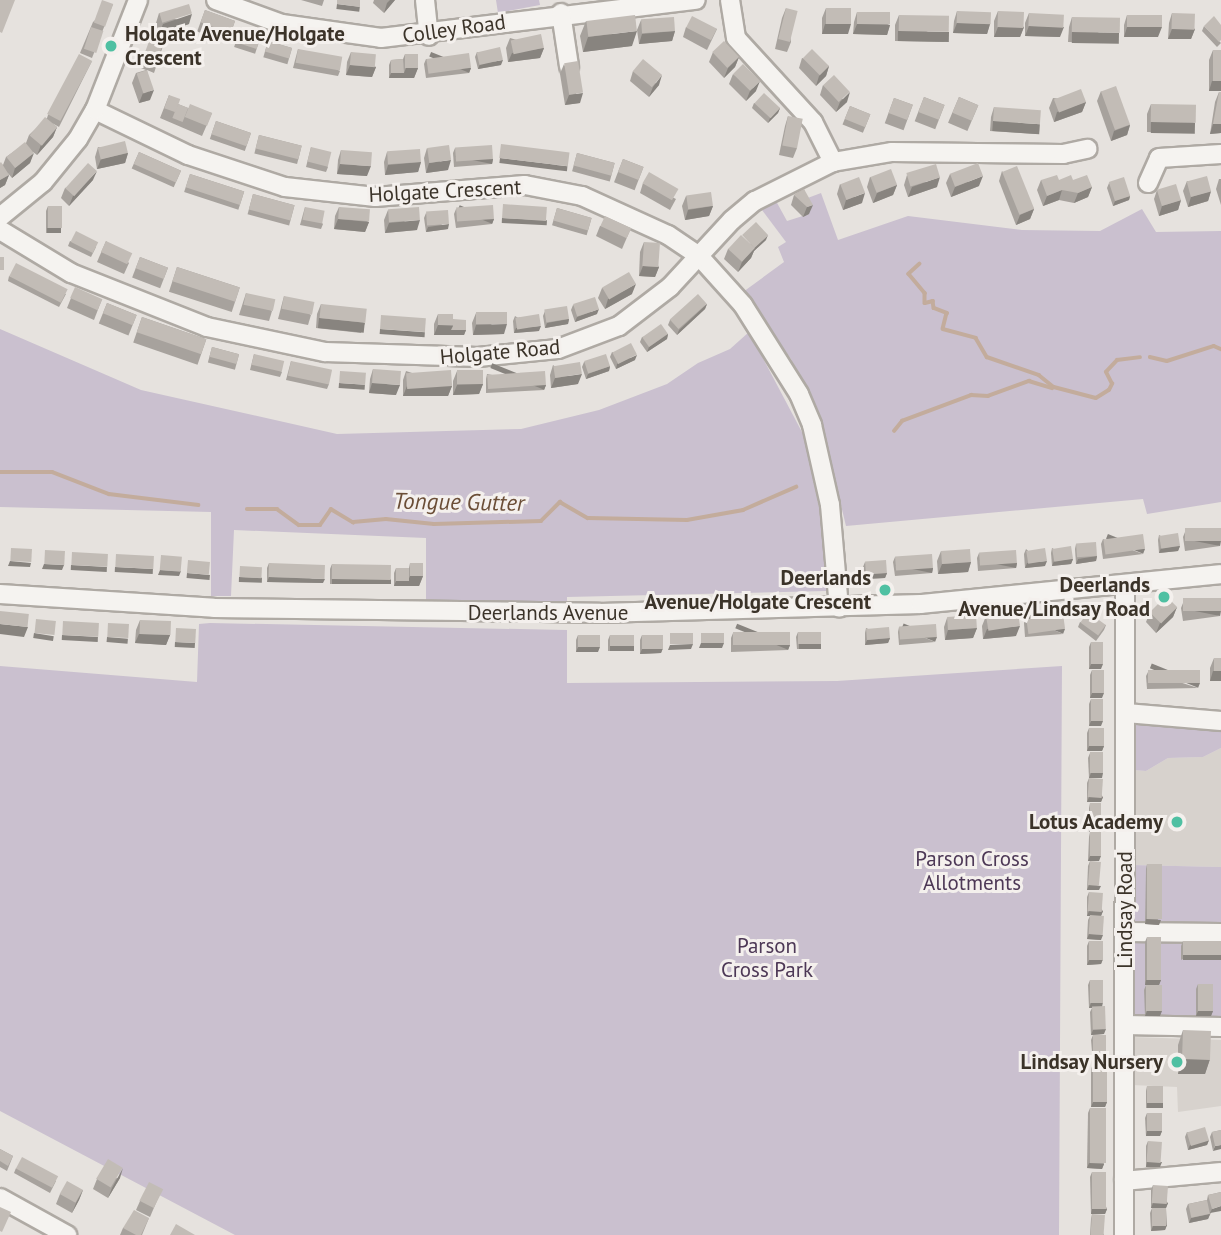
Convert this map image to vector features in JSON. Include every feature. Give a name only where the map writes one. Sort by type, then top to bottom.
[{"type":"street","points":[[0,218],[60,164],[95,110],[138,0]]},
{"type":"street","name":"Colley Road","points":[[216,0],[316,32],[380,38],[429,36],[561,13],[696,0]]},
{"type":"street","points":[[425,0],[429,36]]},
{"type":"street","points":[[730,0],[736,38],[813,122],[833,162]]},
{"type":"street","points":[[561,13],[569,66]]},
{"type":"street","name":"Holgate Crescent","points":[[95,110],[188,155],[285,187],[375,197],[494,185],[556,190],[640,219],[698,255],[766,338],[812,425],[836,546],[839,608]]},
{"type":"street","name":"Holgate Road","points":[[0,230],[71,273],[164,313],[272,343],[367,356],[478,357],[581,344],[639,314],[755,201],[833,162],[891,152],[1063,154],[1087,149]]},
{"type":"street","points":[[1148,183],[1159,158],[1221,154]]},
{"type":"street","name":"Deerlands Avenue","points":[[0,594],[214,608],[473,614],[839,608],[1125,586],[1221,574]]},
{"type":"street","name":"Lindsay Road","points":[[1124,1235],[1125,586]]},
{"type":"street","points":[[1126,713],[1221,721]]},
{"type":"street","points":[[1126,932],[1221,933]]},
{"type":"street","points":[[1125,1025],[1221,1027]]},
{"type":"street","points":[[1124,1181],[1221,1172]]},
{"type":"street","points":[[0,1198],[67,1235]]},
{"type":"shaded area","name":"Lotus Academy","points":[[1221,748],[1221,867],[1132,865],[1133,770],[1146,771],[1168,758],[1203,757]]},
{"type":"shaded area","name":"Lindsay Nursery","points":[[1132,1037],[1221,1040],[1221,1106],[1178,1112],[1177,1087],[1132,1085]]},
{"type":"green space","points":[[496,0],[539,0],[540,5],[498,13]]},
{"type":"green space","points":[[821,193],[838,240],[908,216],[1022,230],[1100,231],[1142,209],[1156,232],[1221,231],[1221,502],[1147,514],[1143,499],[846,526],[822,427],[791,359],[743,292],[784,262],[778,247],[786,242],[762,210],[776,201],[787,221],[809,214],[805,199]]},
{"type":"green space","points":[[0,329],[141,390],[337,434],[521,429],[599,410],[667,384],[698,363],[730,349],[749,332],[803,434],[823,525],[826,591],[567,597],[567,605],[426,606],[426,538],[234,530],[231,596],[211,596],[211,512],[0,507]]},
{"type":"green space","name":"Parson Cross Park","points":[[199,624],[567,630],[567,683],[837,681],[1062,666],[1059,1235],[235,1235],[0,1111],[0,666],[197,682]]},
{"type":"green space","points":[[1132,719],[1221,725],[1221,748],[1203,757],[1168,758],[1146,771],[1133,770]]},
{"type":"green space","points":[[1132,865],[1221,867],[1221,933],[1126,924]]},
{"type":"green space","points":[[1126,941],[1221,946],[1221,1020],[1211,1016],[1125,1016]]},
{"type":"building","points":[[0,0],[15,0],[2,33],[0,32]]},
{"type":"building","points":[[102,0],[113,4],[105,27],[94,23]]},
{"type":"building","points":[[337,0],[360,0],[360,7],[337,4]]},
{"type":"building","points":[[189,4],[192,14],[162,23],[159,13]]},
{"type":"building","points":[[786,8],[798,11],[790,42],[778,39]]},
{"type":"building","points":[[826,8],[851,8],[851,24],[826,24]]},
{"type":"building","points":[[205,10],[235,21],[231,33],[201,22]]},
{"type":"building","points":[[957,11],[991,12],[991,24],[957,23]]},
{"type":"building","points":[[998,11],[1024,12],[1023,28],[997,27]]},
{"type":"building","points":[[857,12],[890,12],[890,24],[857,24]]},
{"type":"building","points":[[1029,13],[1064,15],[1063,28],[1028,26]]},
{"type":"building","points":[[1172,13],[1195,14],[1194,30],[1171,29]]},
{"type":"building","points":[[635,15],[637,31],[588,37],[586,21]]},
{"type":"building","points":[[899,15],[949,16],[949,32],[899,31]]},
{"type":"building","points":[[1127,15],[1162,15],[1162,27],[1127,27]]},
{"type":"building","points":[[692,16],[717,29],[711,40],[686,28]]},
{"type":"building","points":[[1214,16],[1221,25],[1219,42],[1204,26]]},
{"type":"building","points":[[674,17],[675,31],[642,33],[641,19]]},
{"type":"building","points":[[1072,17],[1120,18],[1120,33],[1072,32]]},
{"type":"building","points":[[155,26],[168,31],[156,63],[143,58]]},
{"type":"building","points":[[91,27],[103,31],[96,53],[84,49]]},
{"type":"building","points":[[240,29],[261,36],[257,49],[236,42]]},
{"type":"building","points":[[541,34],[544,48],[514,54],[511,40]]},
{"type":"building","points":[[268,41],[292,48],[289,58],[265,52]]},
{"type":"building","points":[[724,41],[739,57],[727,68],[712,52]]},
{"type":"building","points":[[500,47],[503,60],[480,65],[477,52]]},
{"type":"building","points":[[298,49],[342,57],[340,71],[296,63]]},
{"type":"building","points":[[812,49],[829,66],[820,75],[803,58]]},
{"type":"building","points":[[1213,50],[1221,50],[1221,81],[1213,81]]},
{"type":"building","points":[[351,52],[376,54],[375,67],[350,65]]},
{"type":"building","points":[[469,53],[471,68],[429,74],[426,59]]},
{"type":"building","points":[[79,54],[92,61],[60,121],[47,114]]},
{"type":"building","points":[[405,54],[418,54],[418,68],[405,68]]},
{"type":"building","points":[[403,59],[404,73],[391,73],[391,60]]},
{"type":"building","points":[[643,59],[662,75],[652,87],[633,71]]},
{"type":"building","points":[[578,61],[583,93],[569,95],[564,63]]},
{"type":"building","points":[[743,64],[760,81],[750,91],[733,74]]},
{"type":"building","points":[[147,70],[154,90],[143,93],[137,74]]},
{"type":"building","points":[[834,75],[850,92],[839,102],[823,85]]},
{"type":"building","points":[[1116,86],[1130,125],[1115,130],[1101,91]]},
{"type":"building","points":[[1081,89],[1086,102],[1059,112],[1054,99]]},
{"type":"building","points":[[1219,92],[1221,124],[1213,124]]},
{"type":"building","points":[[764,93],[780,108],[771,118],[754,103]]},
{"type":"building","points":[[169,95],[180,99],[175,112],[164,108]]},
{"type":"building","points":[[924,97],[945,105],[939,120],[918,112]]},
{"type":"building","points":[[959,97],[978,105],[972,121],[952,113]]},
{"type":"building","points":[[894,98],[913,105],[907,120],[889,113]]},
{"type":"building","points":[[178,104],[188,108],[183,122],[172,118]]},
{"type":"building","points":[[190,104],[212,113],[207,126],[185,117]]},
{"type":"building","points":[[1151,104],[1196,105],[1196,123],[1151,122]]},
{"type":"building","points":[[850,106],[870,114],[865,127],[845,119]]},
{"type":"building","points":[[994,107],[1041,110],[1040,124],[993,121]]},
{"type":"building","points":[[788,116],[803,119],[797,148],[782,145]]},
{"type":"building","points":[[45,117],[57,127],[42,146],[30,135]]},
{"type":"building","points":[[216,121],[251,133],[246,146],[211,134]]},
{"type":"building","points":[[259,135],[302,146],[298,159],[256,149]]},
{"type":"building","points":[[125,141],[128,153],[101,159],[98,148]]},
{"type":"building","points":[[25,142],[34,153],[15,168],[6,157]]},
{"type":"building","points":[[501,144],[569,152],[568,166],[499,158]]},
{"type":"building","points":[[449,145],[451,160],[429,163],[427,148]]},
{"type":"building","points":[[492,145],[493,159],[456,162],[455,148]]},
{"type":"building","points":[[311,147],[331,152],[328,167],[307,162]]},
{"type":"building","points":[[420,149],[421,162],[388,164],[387,151]]},
{"type":"building","points":[[341,150],[372,152],[371,166],[340,164]]},
{"type":"building","points":[[139,152],[181,171],[176,183],[134,164]]},
{"type":"building","points":[[577,153],[615,163],[611,176],[574,166]]},
{"type":"building","points":[[623,159],[644,167],[639,180],[618,172]]},
{"type":"building","points":[[0,163],[9,175],[0,180]]},
{"type":"building","points":[[88,163],[97,171],[74,196],[65,188]]},
{"type":"building","points":[[978,163],[983,176],[955,187],[950,174]]},
{"type":"building","points":[[936,164],[940,177],[910,186],[906,173]]},
{"type":"building","points":[[1017,166],[1034,209],[1019,215],[1002,172]]},
{"type":"building","points":[[891,169],[897,185],[877,193],[870,177]]},
{"type":"building","points":[[649,172],[678,189],[672,200],[642,183]]},
{"type":"building","points":[[190,174],[244,192],[240,205],[186,187]]},
{"type":"building","points":[[1057,175],[1059,180],[1071,175],[1073,180],[1087,175],[1092,187],[1078,193],[1062,190],[1047,196],[1041,180]]},
{"type":"building","points":[[1207,176],[1211,191],[1191,197],[1187,181]]},
{"type":"building","points":[[859,177],[865,193],[846,200],[840,184]]},
{"type":"building","points":[[1124,177],[1130,196],[1115,201],[1109,182]]},
{"type":"building","points":[[1176,184],[1181,200],[1162,206],[1157,190]]},
{"type":"building","points":[[804,189],[813,205],[807,207],[794,195]]},
{"type":"building","points":[[711,192],[713,206],[688,209],[686,195]]},
{"type":"building","points":[[253,194],[295,205],[290,221],[249,209]]},
{"type":"building","points":[[503,204],[547,207],[546,221],[502,218]]},
{"type":"building","points":[[493,205],[494,219],[457,222],[456,208]]},
{"type":"building","points":[[48,206],[62,206],[62,228],[48,228]]},
{"type":"building","points":[[305,207],[325,211],[322,224],[303,220]]},
{"type":"building","points":[[339,207],[370,209],[369,221],[338,219]]},
{"type":"building","points":[[419,207],[420,220],[389,222],[388,209]]},
{"type":"building","points":[[557,208],[592,218],[588,230],[553,220]]},
{"type":"building","points":[[448,210],[449,224],[427,226],[426,212]]},
{"type":"building","points":[[605,216],[631,228],[627,238],[600,226]]},
{"type":"building","points":[[756,222],[768,235],[754,248],[742,235]]},
{"type":"building","points":[[76,231],[98,242],[93,253],[71,242]]},
{"type":"building","points":[[741,235],[755,248],[742,262],[728,249]]},
{"type":"building","points":[[106,241],[132,253],[127,264],[101,252]]},
{"type":"building","points":[[644,242],[660,243],[658,267],[642,266]]},
{"type":"building","points":[[0,257],[4,257],[4,270],[0,270]]},
{"type":"building","points":[[140,257],[168,268],[164,279],[136,268]]},
{"type":"building","points":[[16,263],[68,289],[61,303],[9,276]]},
{"type":"building","points":[[177,267],[240,287],[235,302],[172,281]]},
{"type":"building","points":[[629,272],[636,284],[609,300],[602,288]]},
{"type":"building","points":[[75,287],[102,299],[98,310],[70,298]]},
{"type":"building","points":[[246,293],[275,299],[273,311],[244,305]]},
{"type":"building","points":[[698,294],[707,304],[678,329],[670,319]]},
{"type":"building","points":[[284,296],[314,302],[312,315],[282,309]]},
{"type":"building","points":[[595,297],[599,309],[577,316],[573,304]]},
{"type":"building","points":[[107,303],[137,315],[133,325],[103,313]]},
{"type":"building","points":[[321,304],[367,309],[365,323],[320,318]]},
{"type":"building","points":[[567,306],[569,319],[546,322],[544,310]]},
{"type":"building","points":[[476,312],[507,312],[507,324],[476,324]]},
{"type":"building","points":[[438,314],[453,314],[453,325],[438,325]]},
{"type":"building","points":[[539,314],[541,326],[517,330],[515,318]]},
{"type":"building","points":[[381,315],[426,318],[425,332],[380,329]]},
{"type":"building","points":[[142,317],[206,339],[201,354],[137,332]]},
{"type":"building","points":[[453,319],[466,320],[466,330],[451,330]]},
{"type":"building","points":[[661,324],[668,334],[649,347],[642,337]]},
{"type":"building","points":[[631,343],[637,355],[618,364],[612,353]]},
{"type":"building","points":[[212,347],[239,354],[236,364],[209,357]]},
{"type":"building","points":[[254,354],[284,361],[282,372],[252,365]]},
{"type":"building","points":[[606,354],[610,366],[588,373],[584,361]]},
{"type":"building","points":[[291,361],[332,370],[329,384],[288,376]]},
{"type":"building","points":[[580,362],[582,374],[555,378],[553,366]]},
{"type":"building","points":[[373,369],[401,371],[400,385],[372,383]]},
{"type":"building","points":[[451,370],[452,386],[407,389],[406,373]]},
{"type":"building","points":[[457,370],[483,370],[483,384],[457,384]]},
{"type":"building","points":[[340,371],[366,373],[365,385],[339,383]]},
{"type":"building","points":[[545,371],[546,385],[488,389],[487,375]]},
{"type":"building","points":[[1185,528],[1221,528],[1221,541],[1185,541]]},
{"type":"building","points":[[1178,533],[1180,546],[1161,549],[1159,536]]},
{"type":"building","points":[[1143,534],[1145,549],[1105,554],[1103,540]]},
{"type":"building","points":[[1096,542],[1097,556],[1077,557],[1076,543]]},
{"type":"building","points":[[1071,546],[1073,559],[1054,562],[1052,549]]},
{"type":"building","points":[[11,548],[32,549],[31,562],[10,561]]},
{"type":"building","points":[[1045,548],[1047,561],[1028,564],[1026,551]]},
{"type":"building","points":[[970,549],[971,562],[942,564],[941,551]]},
{"type":"building","points":[[45,550],[65,551],[64,565],[44,564]]},
{"type":"building","points":[[1016,550],[1017,563],[980,566],[979,553]]},
{"type":"building","points":[[72,552],[108,554],[107,567],[71,565]]},
{"type":"building","points":[[116,554],[154,556],[153,569],[115,567]]},
{"type":"building","points":[[932,554],[933,568],[896,571],[895,557]]},
{"type":"building","points":[[161,555],[182,557],[181,572],[160,570]]},
{"type":"building","points":[[188,560],[210,562],[209,575],[187,573]]},
{"type":"building","points":[[886,560],[887,573],[866,574],[865,561]]},
{"type":"building","points":[[269,563],[325,565],[324,579],[269,577]]},
{"type":"building","points":[[410,563],[423,563],[423,576],[410,576]]},
{"type":"building","points":[[332,564],[391,565],[391,580],[332,579]]},
{"type":"building","points":[[240,566],[262,567],[261,578],[239,577]]},
{"type":"building","points":[[396,568],[409,568],[409,581],[396,581]]},
{"type":"building","points":[[1166,596],[1177,607],[1161,624],[1150,612]]},
{"type":"building","points":[[1183,598],[1221,598],[1221,611],[1183,611]]},
{"type":"building","points":[[0,611],[29,614],[27,627],[0,624]]},
{"type":"building","points":[[1088,612],[1106,625],[1098,635],[1080,623]]},
{"type":"building","points":[[1018,613],[1020,626],[988,631],[986,618]]},
{"type":"building","points":[[1063,614],[1065,629],[1028,634],[1026,619]]},
{"type":"building","points":[[976,615],[977,628],[948,630],[947,617]]},
{"type":"building","points":[[36,619],[56,621],[54,635],[35,633]]},
{"type":"building","points":[[140,620],[171,621],[170,635],[140,634]]},
{"type":"building","points":[[63,621],[99,623],[98,637],[62,635]]},
{"type":"building","points":[[108,623],[129,624],[128,638],[107,637]]},
{"type":"building","points":[[936,624],[937,637],[900,640],[899,627]]},
{"type":"building","points":[[889,627],[890,638],[867,640],[866,629]]},
{"type":"building","points":[[176,628],[196,629],[195,643],[175,642]]},
{"type":"building","points":[[733,632],[790,632],[790,645],[733,645]]},
{"type":"building","points":[[798,632],[821,632],[821,644],[798,644]]},
{"type":"building","points":[[670,633],[693,633],[693,644],[670,644]]},
{"type":"building","points":[[701,633],[724,633],[724,643],[701,643]]},
{"type":"building","points":[[578,635],[600,635],[600,647],[578,647]]},
{"type":"building","points":[[610,635],[634,635],[634,646],[610,646]]},
{"type":"building","points":[[642,635],[663,635],[663,649],[642,649]]},
{"type":"building","points":[[1091,642],[1103,642],[1103,664],[1091,664]]},
{"type":"building","points":[[1214,658],[1221,658],[1221,671],[1214,671]]},
{"type":"building","points":[[1092,670],[1104,670],[1104,693],[1092,693]]},
{"type":"building","points":[[1148,670],[1200,670],[1200,683],[1148,683]]},
{"type":"building","points":[[1091,699],[1103,699],[1103,721],[1091,721]]},
{"type":"building","points":[[1089,728],[1104,728],[1104,746],[1089,746]]},
{"type":"building","points":[[1090,752],[1103,752],[1103,773],[1090,773]]},
{"type":"building","points":[[1089,778],[1103,779],[1102,798],[1088,797]]},
{"type":"building","points":[[1090,803],[1101,803],[1101,827],[1090,827]]},
{"type":"building","points":[[1090,832],[1101,832],[1101,856],[1090,856]]},
{"type":"building","points":[[1090,861],[1101,862],[1099,886],[1088,885]]},
{"type":"building","points":[[1147,864],[1162,864],[1162,919],[1147,919]]},
{"type":"building","points":[[1089,892],[1103,893],[1102,912],[1088,911]]},
{"type":"building","points":[[1090,915],[1104,916],[1103,935],[1089,934]]},
{"type":"building","points":[[1147,937],[1161,937],[1161,980],[1147,980]]},
{"type":"building","points":[[1089,941],[1103,941],[1103,960],[1089,960]]},
{"type":"building","points":[[1183,941],[1221,941],[1221,955],[1183,955]]},
{"type":"building","points":[[1090,980],[1103,980],[1103,1003],[1090,1003]]},
{"type":"building","points":[[1198,984],[1213,984],[1213,1011],[1198,1011]]},
{"type":"building","points":[[1146,985],[1162,985],[1162,1011],[1146,1011]]},
{"type":"building","points":[[1092,1006],[1105,1006],[1106,1029],[1093,1029]]},
{"type":"building","points":[[1183,1030],[1211,1031],[1210,1060],[1182,1059]]},
{"type":"building","points":[[1093,1035],[1106,1035],[1106,1059],[1093,1059]]},
{"type":"building","points":[[1093,1064],[1107,1064],[1107,1102],[1093,1102]]},
{"type":"building","points":[[1147,1086],[1163,1086],[1163,1103],[1147,1103]]},
{"type":"building","points":[[1090,1108],[1106,1108],[1106,1163],[1090,1163]]},
{"type":"building","points":[[1147,1113],[1162,1113],[1162,1131],[1147,1131]]},
{"type":"building","points":[[1205,1127],[1209,1140],[1191,1146],[1187,1133]]},
{"type":"building","points":[[1221,1130],[1221,1145],[1215,1146],[1212,1132]]},
{"type":"building","points":[[1148,1141],[1162,1142],[1161,1163],[1147,1162]]},
{"type":"building","points":[[0,1149],[13,1156],[8,1166],[0,1161]]},
{"type":"building","points":[[22,1157],[58,1176],[52,1188],[16,1168]]},
{"type":"building","points":[[108,1159],[123,1168],[111,1187],[96,1179]]},
{"type":"building","points":[[1092,1172],[1106,1172],[1106,1209],[1092,1209]]},
{"type":"building","points":[[67,1181],[83,1190],[75,1203],[60,1194]]},
{"type":"building","points":[[149,1182],[163,1189],[154,1208],[139,1201]]},
{"type":"building","points":[[1153,1185],[1168,1186],[1167,1204],[1152,1203]]},
{"type":"building","points":[[1221,1192],[1221,1206],[1212,1209],[1208,1195]]},
{"type":"building","points":[[1207,1200],[1210,1214],[1191,1218],[1188,1204]]},
{"type":"building","points":[[0,1207],[11,1212],[2,1232],[0,1231]]},
{"type":"building","points":[[1152,1208],[1166,1208],[1166,1226],[1152,1226]]},
{"type":"building","points":[[134,1210],[149,1218],[141,1235],[123,1228]]},
{"type":"building","points":[[1092,1214],[1105,1215],[1104,1235],[1091,1235]]},
{"type":"building","points":[[176,1224],[195,1235],[170,1235]]},
{"type":"waterway","points":[[920,264],[909,274],[925,293],[925,303],[933,301],[934,308],[947,313],[943,329],[976,338],[987,357],[1039,375],[1054,387],[1096,398],[1109,390],[1112,384],[1106,372],[1117,360],[1140,357]]},
{"type":"waterway","points":[[1150,357],[1167,361],[1214,346],[1221,349]]},
{"type":"waterway","name":"Tongue Gutter","points":[[894,431],[902,421],[971,395],[988,396],[1029,381],[1052,388]]},
{"type":"waterway","name":"Tongue Gutter","points":[[0,472],[52,472],[109,494],[198,505]]},
{"type":"waterway","name":"Tongue Gutter","points":[[247,509],[277,509],[299,525],[320,525],[331,509],[353,522],[386,519],[434,524],[541,521],[560,502],[588,518],[687,520],[743,510],[796,487]]},
{"type":"place","name":"Holgate Avenue/Holgate Crescent","points":[[111,46]]},
{"type":"place","name":"Deerlands Avenue/Holgate Crescent","points":[[885,590]]},
{"type":"place","name":"Deerlands Avenue/Lindsay Road","points":[[1164,597]]},
{"type":"place","name":"Lotus Academy","points":[[1177,822]]},
{"type":"place","name":"Lindsay Nursery","points":[[1177,1062]]},
{"type":"park label","name":"Parson Cross Allotments","points":[[972,871]]}]
